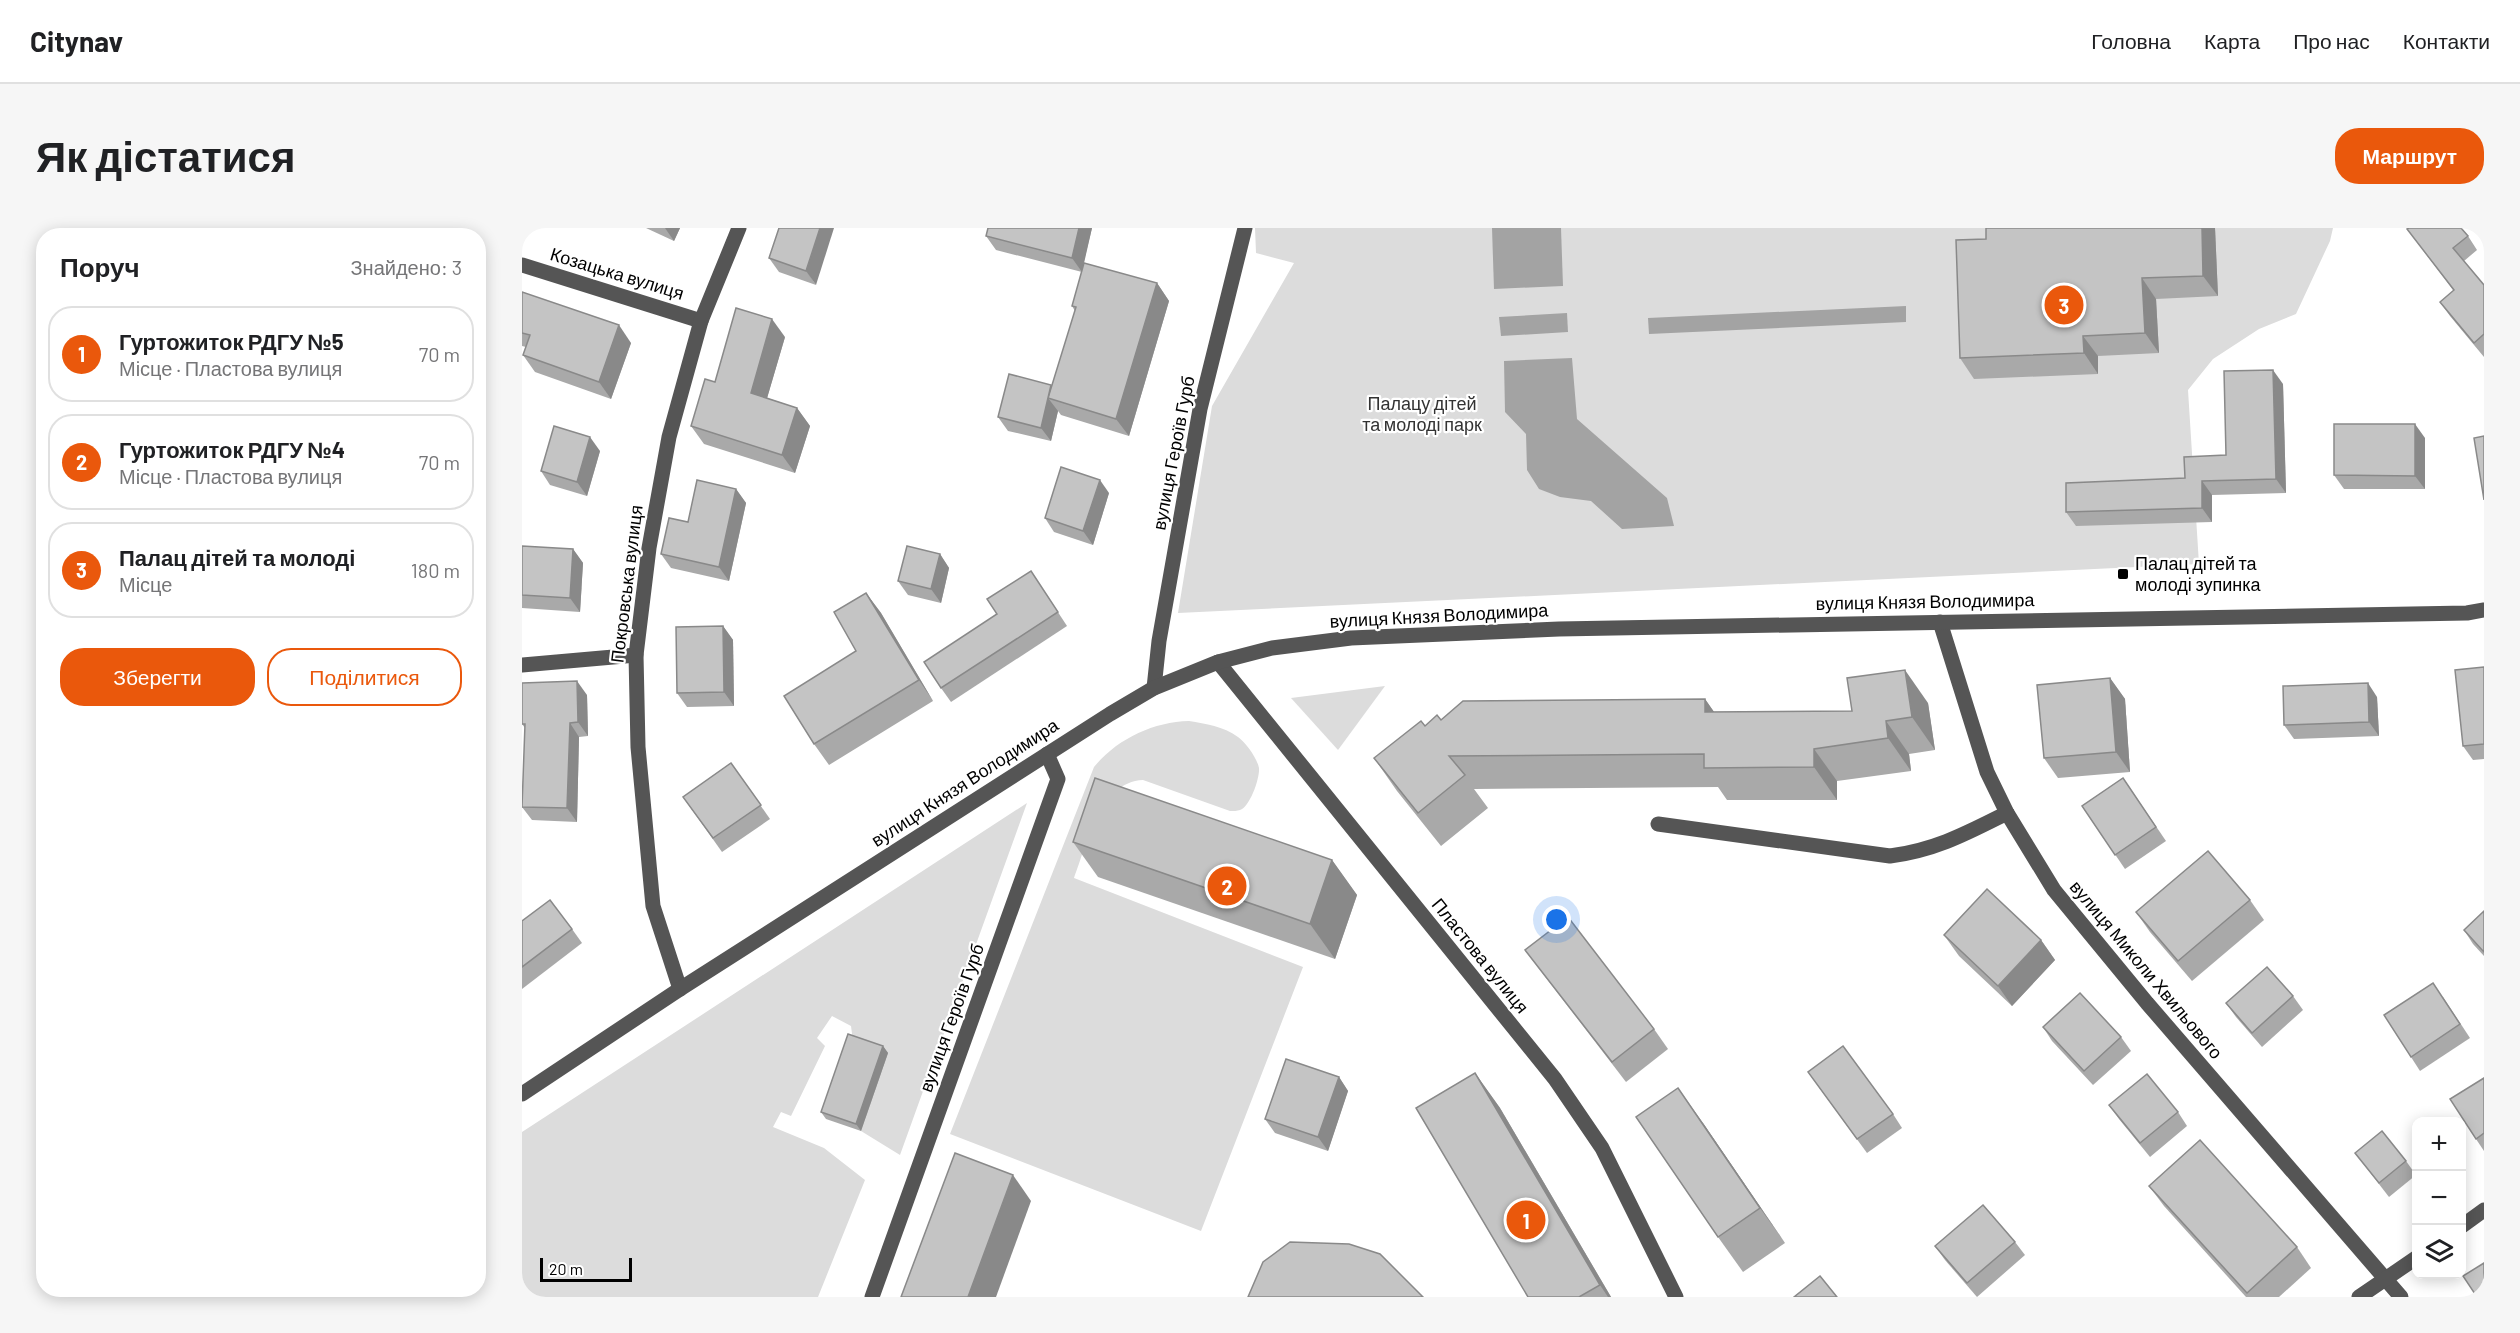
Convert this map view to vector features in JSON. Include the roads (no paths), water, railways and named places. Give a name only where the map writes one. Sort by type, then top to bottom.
[{"type":"street","name":"Покровська вулиця","points":[[680,989],[653,906],[638,747],[636,655],[649,548],[669,437],[701,321],[738,228]]},
{"type":"street","name":"вулиця Героїв Гурб","points":[[1154,688],[1159,641],[1200,410],[1245,228]]},
{"type":"street","name":"Козацька вулиця","points":[[522,265],[701,321]]},
{"type":"street","name":"вулиця Князя Володимира","points":[[522,1094],[680,989],[1154,688],[1218,662],[1272,648],[1351,638],[1559,629],[2467,613],[2484,610]]},
{"type":"street","name":"вулиця Миколи Хвильового","points":[[1940,622],[1987,772],[2007,813],[2054,890],[2147,1003],[2401,1297]]},
{"type":"street","points":[[522,665],[636,655]]},
{"type":"street","name":"Пластова вулиця","points":[[1218,662],[1555,1079],[1602,1148],[1676,1297]]},
{"type":"street","name":"вулиця Героїв Гурб","points":[[872,1297],[1058,779],[1047,754]]},
{"type":"street","points":[[1658,824],[1890,856],[1920,852],[1947,843],[2007,813]]},
{"type":"street","points":[[2463,1225],[2484,1210]]},
{"type":"street","points":[[2359,1297],[2412,1261]]},
{"type":"place","name":"Палац дітей та молоді","points":[[2064,305]]},
{"type":"place","name":"Палац дітей та молоді зупинка","points":[[2123,574]]},
{"type":"place","name":"Гуртожиток РДГУ №4","points":[[1227,886]]},
{"type":"place","name":"Гуртожиток РДГУ №5","points":[[1526,1220]]},
{"type":"park label","name":"Палацу дітей та молоді парк","points":[[1422,414]]}]
